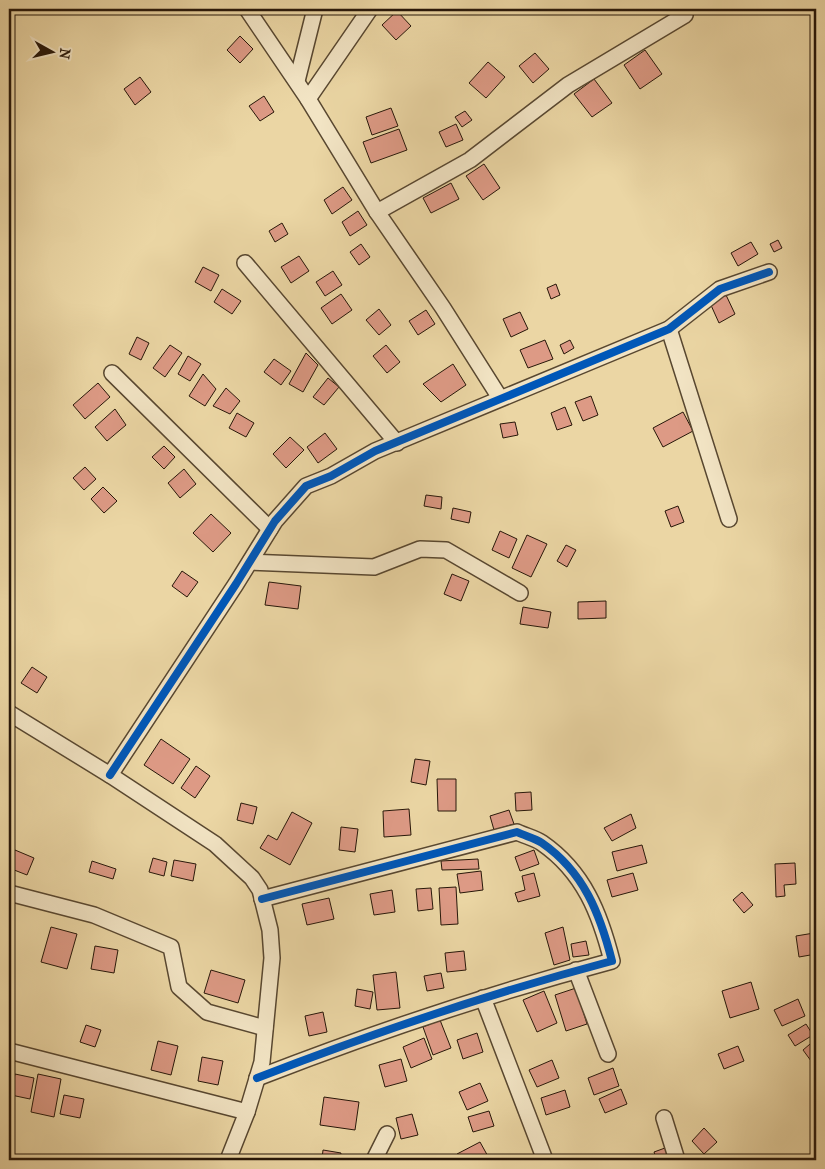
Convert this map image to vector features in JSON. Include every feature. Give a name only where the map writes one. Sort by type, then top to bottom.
[{"type":"street","points":[[247,9],[297,81],[377,212],[443,308],[500,398]]},
{"type":"street","points":[[297,81],[315,9]]},
{"type":"street","points":[[308,99],[370,9]]},
{"type":"street","points":[[377,212],[470,160],[568,85],[685,15]]},
{"type":"street","points":[[245,263],[397,443]]},
{"type":"street","points":[[110,775],[270,529],[306,486],[331,476],[375,450],[397,443],[500,398],[669,329],[720,289],[769,272]]},
{"type":"street","points":[[669,329],[729,519]]},
{"type":"street","points":[[112,373],[270,529]]},
{"type":"street","points":[[250,562],[374,567],[420,549],[446,550],[520,593]]},
{"type":"street","points":[[9,713],[110,775],[215,844],[252,878],[260,890],[270,930],[272,958],[262,1062],[228,1160]]},
{"type":"street","points":[[257,1078],[338,1047],[483,998],[612,961],[603,926],[587,889],[561,860],[541,842],[517,832],[262,899]]},
{"type":"street","points":[[9,893],[94,915],[171,947],[179,987],[207,1012],[265,1028]]},
{"type":"street","points":[[576,970],[608,1054]]},
{"type":"street","points":[[483,998],[545,1160]]},
{"type":"street","points":[[9,1051],[246,1112]]},
{"type":"street","points":[[664,1118],[677,1160]]},
{"type":"street","points":[[374,1160],[386,1134]]},
{"type":"building","points":[[397,11],[411,26],[396,40],[382,25]]},
{"type":"building","points":[[240,36],[253,49],[240,63],[227,50]]},
{"type":"building","points":[[645,50],[662,74],[640,89],[624,65]]},
{"type":"building","points":[[535,53],[549,69],[533,83],[519,66]]},
{"type":"building","points":[[488,62],[505,77],[486,98],[469,83]]},
{"type":"building","points":[[140,77],[151,92],[135,105],[124,89]]},
{"type":"building","points":[[594,79],[612,103],[592,117],[574,94]]},
{"type":"building","points":[[264,96],[274,112],[260,121],[249,106]]},
{"type":"building","points":[[391,108],[398,126],[372,135],[366,117]]},
{"type":"building","points":[[465,111],[472,120],[462,127],[455,117]]},
{"type":"building","points":[[456,124],[463,140],[446,147],[439,132]]},
{"type":"building","points":[[399,129],[407,150],[371,163],[363,142]]},
{"type":"building","points":[[484,164],[500,188],[483,200],[466,176]]},
{"type":"building","points":[[451,183],[459,199],[431,213],[423,198]]},
{"type":"building","points":[[343,187],[352,200],[332,214],[324,200]]},
{"type":"building","points":[[358,211],[367,225],[350,236],[342,222]]},
{"type":"building","points":[[282,223],[288,234],[275,242],[269,231]]},
{"type":"building","points":[[778,240],[782,248],[774,252],[770,244]]},
{"type":"building","points":[[751,242],[758,254],[738,266],[731,253]]},
{"type":"building","points":[[361,244],[370,257],[359,265],[350,252]]},
{"type":"building","points":[[299,256],[309,271],[291,283],[281,267]]},
{"type":"building","points":[[203,267],[219,275],[211,291],[195,282]]},
{"type":"building","points":[[333,271],[342,285],[325,296],[316,282]]},
{"type":"building","points":[[556,284],[560,295],[551,299],[547,288]]},
{"type":"building","points":[[222,289],[241,301],[232,314],[214,302]]},
{"type":"building","points":[[341,294],[352,310],[332,324],[321,308]]},
{"type":"building","points":[[726,295],[735,314],[719,323],[710,303]]},
{"type":"building","points":[[379,309],[391,325],[379,335],[366,320]]},
{"type":"building","points":[[426,310],[435,324],[418,335],[409,321]]},
{"type":"building","points":[[520,312],[528,329],[511,337],[503,319]]},
{"type":"building","points":[[137,337],[149,343],[141,360],[129,354]]},
{"type":"building","points":[[545,340],[553,359],[528,368],[520,350]]},
{"type":"building","points":[[570,340],[574,348],[564,354],[560,345]]},
{"type":"building","points":[[170,345],[182,353],[165,377],[153,368]]},
{"type":"building","points":[[386,345],[400,362],[387,373],[373,356]]},
{"type":"building","points":[[306,353],[318,365],[303,392],[289,384]]},
{"type":"building","points":[[188,356],[201,364],[190,381],[178,374]]},
{"type":"building","points":[[274,359],[291,371],[281,385],[264,372]]},
{"type":"building","points":[[453,364],[466,385],[441,402],[423,384]]},
{"type":"building","points":[[203,374],[216,389],[205,406],[189,396]]},
{"type":"building","points":[[328,378],[339,387],[324,405],[313,397]]},
{"type":"building","points":[[98,383],[110,397],[85,419],[73,405]]},
{"type":"building","points":[[226,388],[240,401],[230,414],[213,406]]},
{"type":"building","points":[[591,396],[598,415],[583,421],[575,402]]},
{"type":"building","points":[[565,407],[572,425],[557,430],[551,413]]},
{"type":"building","points":[[115,409],[126,425],[107,441],[95,427]]},
{"type":"building","points":[[683,412],[693,431],[663,447],[653,428]]},
{"type":"building","points":[[237,413],[254,423],[246,437],[229,428]]},
{"type":"building","points":[[515,422],[518,435],[503,438],[500,424]]},
{"type":"building","points":[[325,433],[337,449],[318,463],[307,447]]},
{"type":"building","points":[[290,437],[304,450],[286,468],[273,454]]},
{"type":"building","points":[[164,446],[175,457],[164,469],[152,457]]},
{"type":"building","points":[[85,467],[96,479],[84,490],[73,478]]},
{"type":"building","points":[[184,469],[196,484],[180,498],[168,483]]},
{"type":"building","points":[[103,487],[117,501],[104,513],[91,499]]},
{"type":"building","points":[[426,495],[442,497],[441,509],[424,506]]},
{"type":"building","points":[[678,506],[684,522],[671,527],[665,511]]},
{"type":"building","points":[[453,508],[471,512],[469,523],[451,519]]},
{"type":"building","points":[[211,514],[231,533],[213,552],[193,533]]},
{"type":"building","points":[[500,531],[517,539],[509,558],[492,550]]},
{"type":"building","points":[[527,535],[547,544],[531,577],[512,568]]},
{"type":"building","points":[[566,545],[576,550],[567,567],[557,561]]},
{"type":"building","points":[[182,571],[198,582],[187,597],[172,586]]},
{"type":"building","points":[[452,574],[469,581],[461,601],[444,594]]},
{"type":"building","points":[[269,582],[301,586],[298,609],[265,605]]},
{"type":"building","points":[[606,601],[606,618],[578,619],[578,602]]},
{"type":"building","points":[[523,607],[551,612],[548,628],[520,624]]},
{"type":"building","points":[[32,667],[47,677],[37,693],[21,683]]},
{"type":"building","points":[[161,739],[190,759],[173,784],[144,765]]},
{"type":"building","points":[[415,759],[430,761],[426,785],[411,782]]},
{"type":"building","points":[[196,766],[210,776],[195,798],[181,788]]},
{"type":"building","points":[[437,779],[456,779],[456,811],[438,811]]},
{"type":"building","points":[[531,792],[532,810],[516,811],[515,793]]},
{"type":"building","points":[[241,803],[257,807],[253,824],[237,820]]},
{"type":"building","points":[[409,809],[411,835],[384,837],[383,811]]},
{"type":"building","points":[[509,810],[514,824],[494,830],[490,816]]},
{"type":"building","points":[[292,812],[312,823],[290,865],[260,848],[268,835],[277,840]]},
{"type":"building","points":[[631,814],[636,828],[612,841],[604,828]]},
{"type":"building","points":[[341,827],[358,829],[355,852],[339,850]]},
{"type":"building","points":[[642,845],[647,863],[617,871],[612,852]]},
{"type":"building","points":[[15,850],[34,858],[27,875],[9,868]]},
{"type":"building","points":[[534,850],[539,864],[520,871],[515,857]]},
{"type":"building","points":[[153,858],[167,862],[164,876],[149,872]]},
{"type":"building","points":[[478,859],[479,869],[442,870],[441,861]]},
{"type":"building","points":[[174,860],[196,864],[193,881],[171,876]]},
{"type":"building","points":[[92,861],[116,869],[113,879],[89,872]]},
{"type":"building","points":[[795,863],[796,884],[784,885],[785,896],[776,897],[775,864]]},
{"type":"building","points":[[481,871],[483,890],[460,893],[457,874]]},
{"type":"building","points":[[534,873],[540,896],[518,902],[515,893],[525,890],[522,876]]},
{"type":"building","points":[[633,873],[638,890],[612,897],[607,880]]},
{"type":"building","points":[[456,887],[458,924],[441,925],[439,888]]},
{"type":"building","points":[[431,888],[433,909],[418,911],[416,889]]},
{"type":"building","points":[[392,890],[395,912],[374,915],[370,894]]},
{"type":"building","points":[[742,892],[753,905],[744,913],[733,900]]},
{"type":"building","points":[[329,898],[334,919],[307,925],[302,904]]},
{"type":"building","points":[[51,927],[77,934],[67,969],[41,962]]},
{"type":"building","points":[[563,927],[570,960],[554,965],[545,933]]},
{"type":"building","points":[[814,933],[816,954],[799,957],[796,936]]},
{"type":"building","points":[[586,941],[589,955],[573,957],[571,944]]},
{"type":"building","points":[[95,946],[118,950],[114,973],[91,969]]},
{"type":"building","points":[[464,951],[466,970],[447,972],[445,953]]},
{"type":"building","points":[[211,970],[245,980],[238,1003],[204,993]]},
{"type":"building","points":[[396,972],[400,1008],[377,1010],[373,975]]},
{"type":"building","points":[[441,973],[444,988],[427,991],[424,976]]},
{"type":"building","points":[[751,982],[759,1009],[730,1018],[722,991]]},
{"type":"building","points":[[576,988],[587,1024],[566,1031],[555,995]]},
{"type":"building","points":[[357,989],[373,992],[370,1009],[355,1006]]},
{"type":"building","points":[[544,991],[557,1023],[537,1032],[523,1000]]},
{"type":"building","points":[[798,999],[805,1016],[782,1026],[774,1010]]},
{"type":"building","points":[[323,1012],[327,1032],[309,1036],[305,1016]]},
{"type":"building","points":[[440,1020],[451,1048],[433,1055],[423,1027]]},
{"type":"building","points":[[806,1024],[813,1035],[795,1046],[788,1035]]},
{"type":"building","points":[[86,1025],[101,1030],[95,1047],[80,1042]]},
{"type":"building","points":[[477,1033],[483,1052],[463,1059],[457,1040]]},
{"type":"building","points":[[424,1038],[432,1059],[411,1068],[403,1047]]},
{"type":"building","points":[[816,1039],[816,1063],[814,1065],[803,1050]]},
{"type":"building","points":[[158,1041],[178,1046],[171,1075],[151,1070]]},
{"type":"building","points":[[738,1046],[744,1061],[724,1069],[718,1054]]},
{"type":"building","points":[[202,1057],[223,1061],[218,1085],[198,1081]]},
{"type":"building","points":[[401,1059],[407,1081],[385,1087],[379,1065]]},
{"type":"building","points":[[552,1060],[559,1078],[537,1087],[529,1070]]},
{"type":"building","points":[[613,1068],[619,1086],[594,1095],[588,1078]]},
{"type":"building","points":[[15,1074],[34,1078],[30,1099],[11,1095]]},
{"type":"building","points":[[38,1074],[61,1079],[54,1117],[31,1112]]},
{"type":"building","points":[[480,1083],[488,1101],[467,1110],[459,1092]]},
{"type":"building","points":[[621,1089],[627,1104],[605,1113],[599,1099]]},
{"type":"building","points":[[565,1090],[570,1107],[546,1115],[541,1098]]},
{"type":"building","points":[[64,1095],[84,1099],[80,1118],[60,1114]]},
{"type":"building","points":[[324,1097],[359,1102],[355,1130],[320,1125]]},
{"type":"building","points":[[489,1111],[494,1126],[473,1132],[468,1117]]},
{"type":"building","points":[[412,1114],[418,1135],[401,1139],[396,1118]]},
{"type":"building","points":[[704,1128],[717,1142],[704,1154],[692,1141]]},
{"type":"building","points":[[480,1142],[490,1160],[461,1160],[457,1154]]},
{"type":"building","points":[[665,1148],[670,1160],[657,1160],[654,1152]]},
{"type":"building","points":[[323,1150],[341,1153],[340,1160],[322,1159]]},
{"type":"cycle path","points":[[110,775],[236,584],[275,521],[306,486],[331,476],[375,451],[669,329],[720,289],[769,272]]},
{"type":"cycle path","points":[[257,1078],[344,1045],[433,1015],[522,986],[612,961],[596,911],[588,895],[569,867],[557,854],[542,843],[517,832],[262,899]]}]
